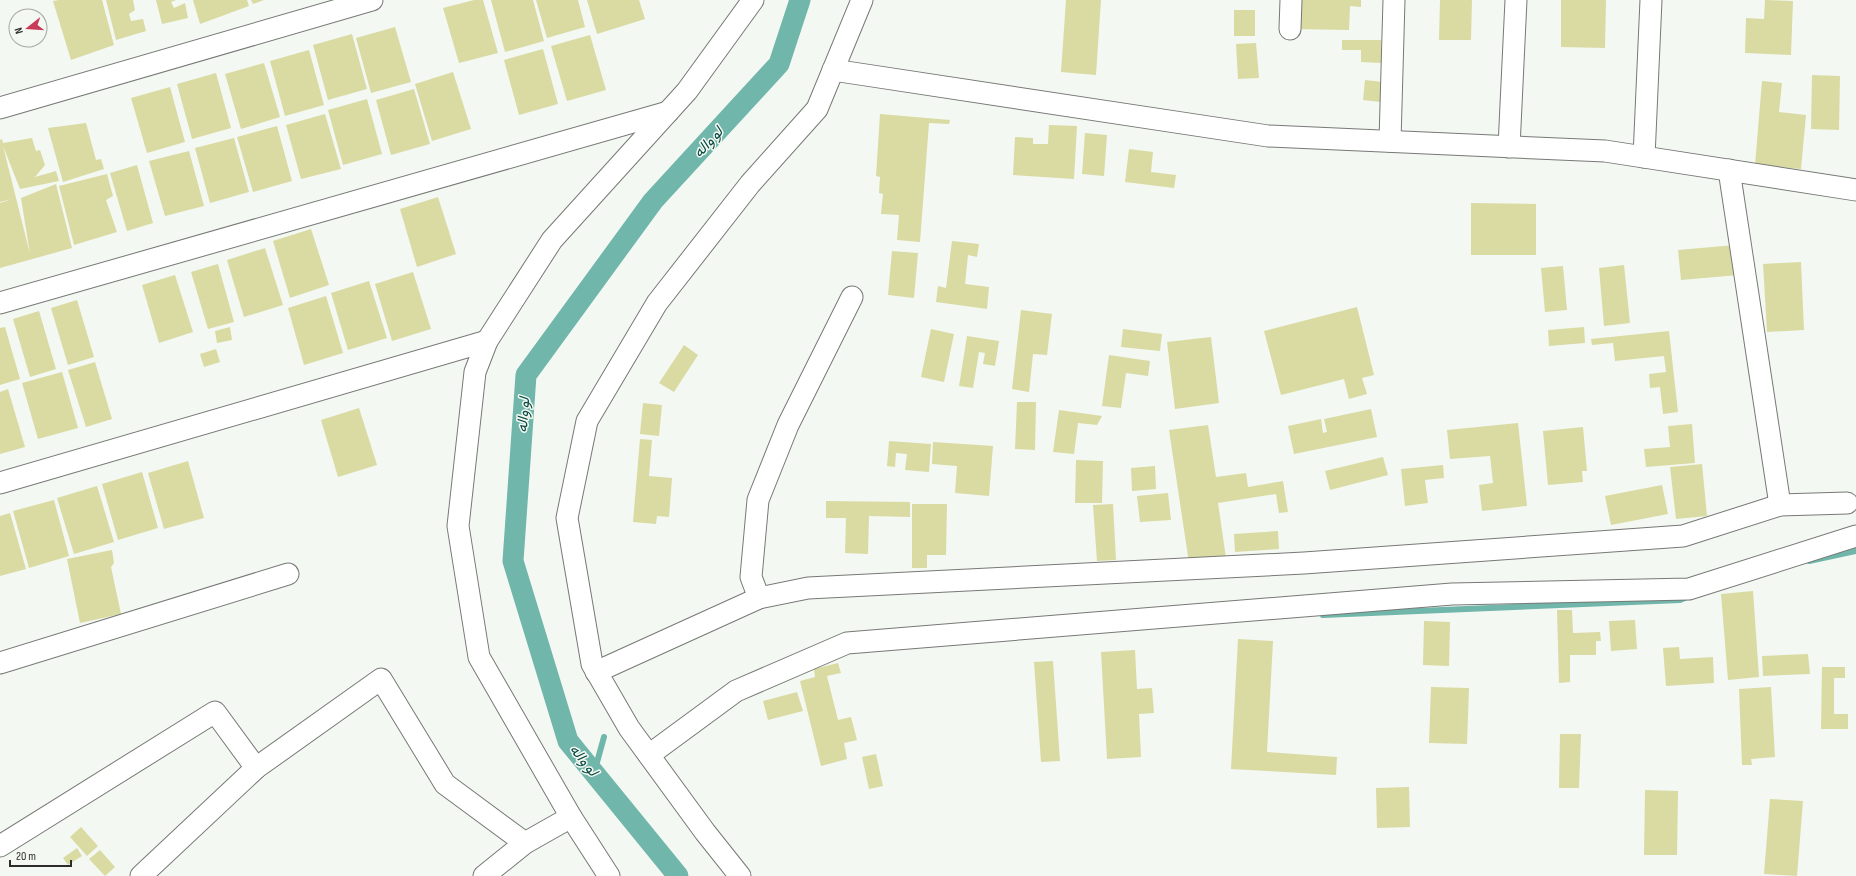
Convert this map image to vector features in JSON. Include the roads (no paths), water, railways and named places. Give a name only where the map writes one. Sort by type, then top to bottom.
[{"type":"street","points":[[0,108],[372,0]]},
{"type":"street","points":[[740,876],[705,832],[629,728],[592,664],[567,518],[587,421],[657,303],[750,184],[817,109],[862,0]]},
{"type":"street","points":[[1290,29],[1291,0]]},
{"type":"street","points":[[1390,142],[1394,0]]},
{"type":"street","points":[[1509,147],[1516,0]]},
{"type":"street","points":[[1644,157],[1651,0]]},
{"type":"street","points":[[608,876],[571,817],[478,657],[458,526],[475,372],[487,341],[552,240],[687,91],[746,4]]},
{"type":"street","points":[[833,70],[1268,136],[1605,151],[1856,190]]},
{"type":"street","points":[[0,303],[668,112]]},
{"type":"street","points":[[1728,170],[1780,505]]},
{"type":"street","points":[[759,598],[751,577],[758,500],[788,424],[852,296]]},
{"type":"street","points":[[0,483],[487,341]]},
{"type":"street","points":[[596,672],[759,598],[808,588],[1304,563],[1683,536],[1780,505],[1847,503]]},
{"type":"street","points":[[649,755],[736,691],[847,643],[1452,594],[1689,589],[1856,536]]},
{"type":"street","points":[[0,663],[288,574]]},
{"type":"street","points":[[141,876],[256,768],[381,679],[445,784],[525,843]]},
{"type":"street","points":[[0,846],[215,712],[256,768]]},
{"type":"street","points":[[484,876],[525,843],[571,817]]},
{"type":"waterway","name":"لو واله","points":[[678,876],[568,741],[513,561],[526,375],[653,201],[779,64],[800,0]]},
{"type":"waterway","points":[[1809,561],[1856,551]]},
{"type":"waterway","points":[[1323,615],[1680,600],[1687,597]]},
{"type":"waterway","points":[[594,773],[604,737]]}]
